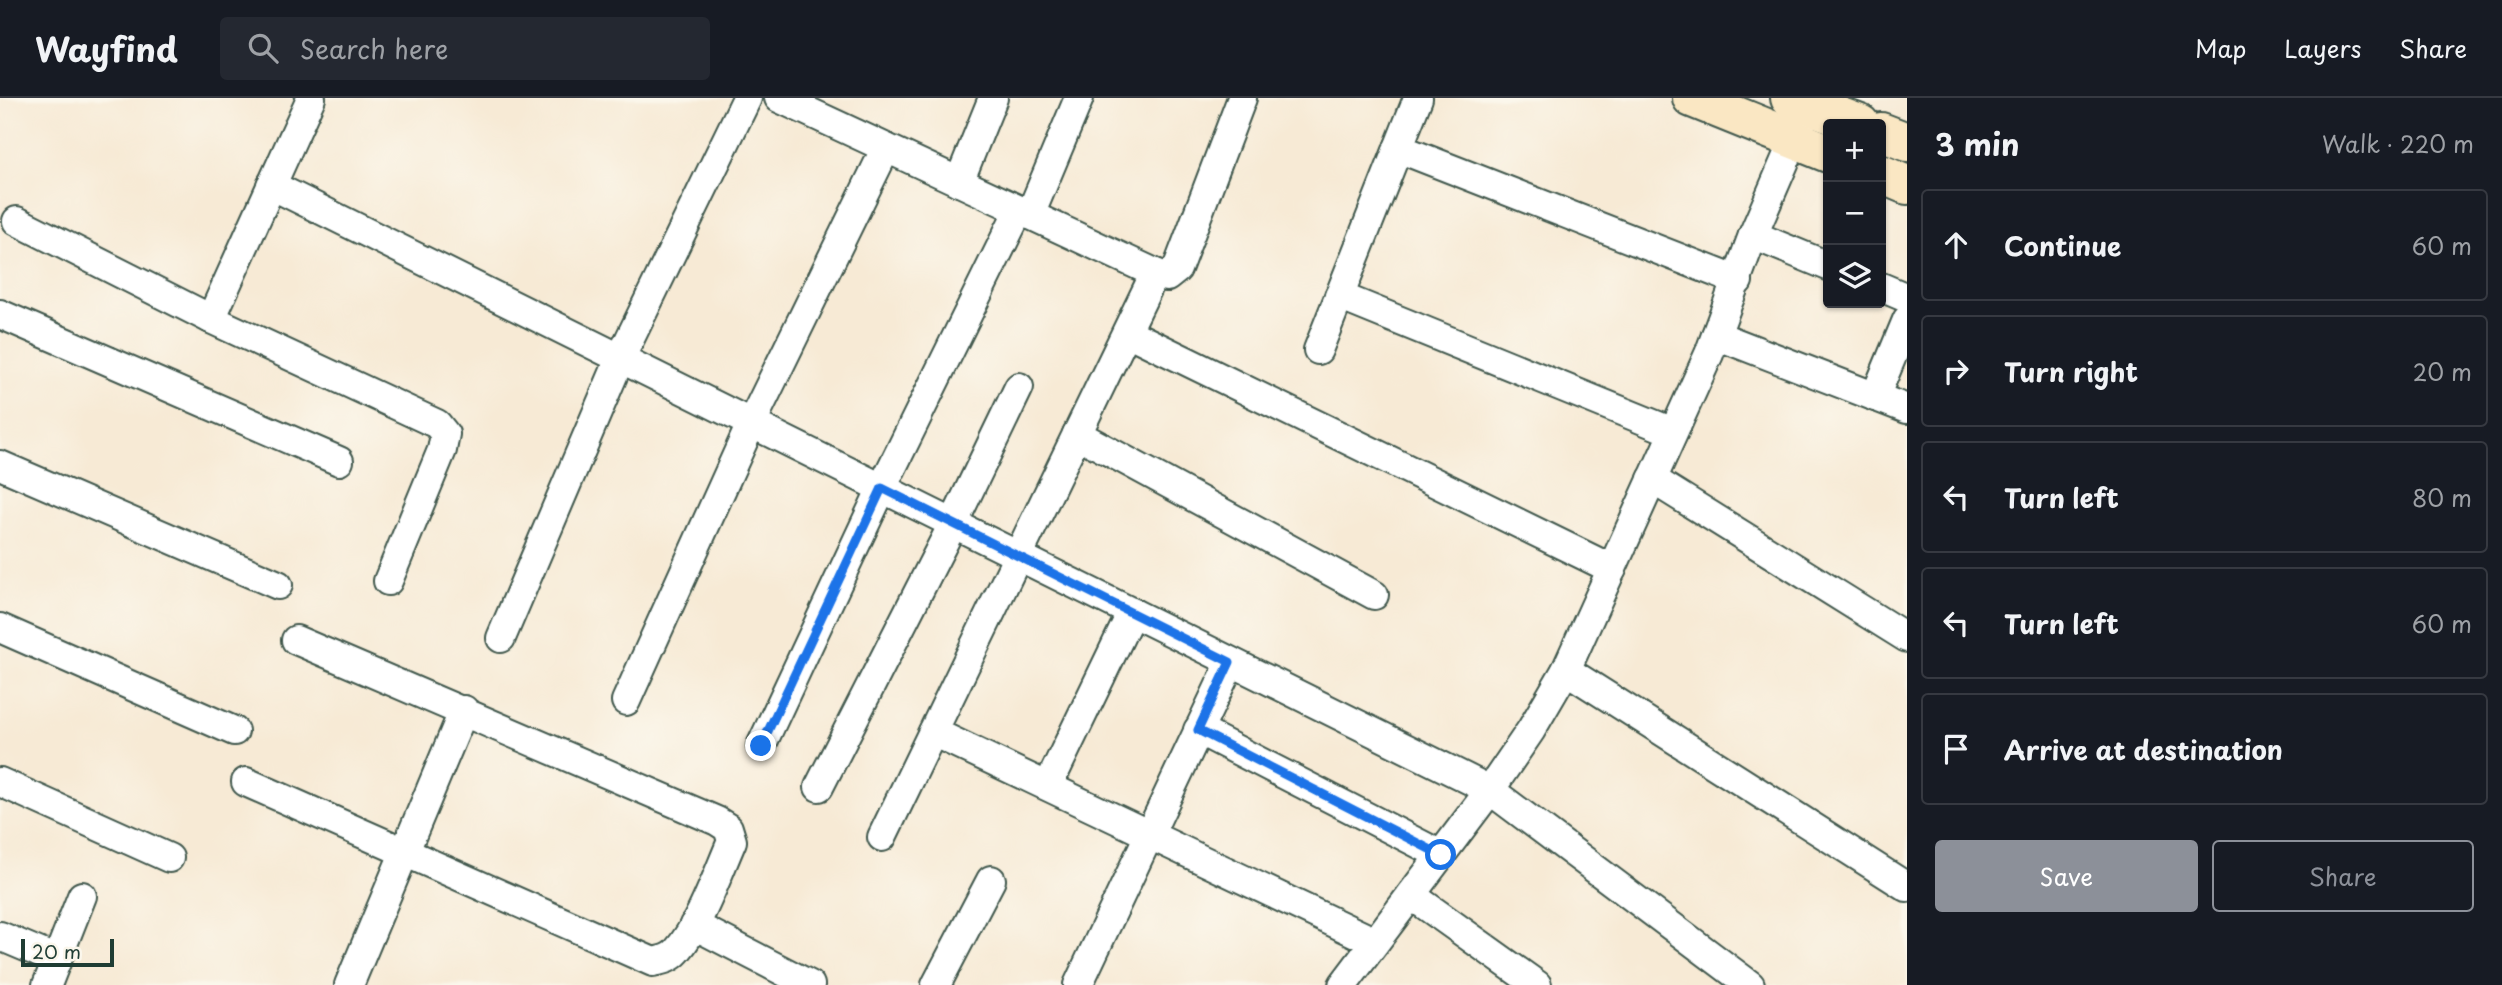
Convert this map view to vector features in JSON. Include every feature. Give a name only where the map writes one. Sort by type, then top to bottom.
[{"type":"street","points":[[211,319],[311,98]]},
{"type":"street","points":[[501,638],[620,359],[747,98]]},
{"type":"street","points":[[779,98],[831,109],[886,148],[1155,273],[1167,276],[1177,269],[1242,98]]},
{"type":"street","points":[[959,182],[993,98]]},
{"type":"street","points":[[761,746],[882,488],[1025,213],[1079,98]]},
{"type":"street","points":[[1318,350],[1418,98]]},
{"type":"street","points":[[1692,98],[1805,124],[1823,124]]},
{"type":"street","points":[[1343,985],[1490,790],[1531,730],[1566,670],[1716,335],[1753,235],[1805,124]]},
{"type":"street","points":[[1886,134],[1907,142]]},
{"type":"street","points":[[626,701],[751,424],[886,148]]},
{"type":"street","points":[[1398,148],[1738,281]]},
{"type":"street","points":[[1886,176],[1907,185]]},
{"type":"street","points":[[271,185],[1490,790],[1750,985]]},
{"type":"street","points":[[17,221],[211,319],[437,424],[445,434],[442,450],[387,580]]},
{"type":"street","points":[[1753,235],[1823,264]]},
{"type":"street","points":[[882,837],[1155,273]]},
{"type":"street","points":[[1886,289],[1907,298]]},
{"type":"street","points":[[1339,296],[1673,432]]},
{"type":"street","points":[[0,314],[339,461]]},
{"type":"street","points":[[1875,397],[1907,320]]},
{"type":"street","points":[[1127,332],[1612,569]]},
{"type":"street","points":[[1716,335],[1907,409]]},
{"type":"street","points":[[819,787],[953,524],[1019,387]]},
{"type":"street","points":[[1077,435],[1374,595]]},
{"type":"street","points":[[0,465],[278,585]]},
{"type":"street","points":[[1652,479],[1907,638]]},
{"type":"street","points":[[1048,786],[1132,612]]},
{"type":"street","points":[[0,628],[234,731]]},
{"type":"street","points":[[246,782],[653,962],[666,960],[677,952],[694,925],[732,841],[728,828],[717,821],[296,640]]},
{"type":"street","points":[[1078,985],[1230,662]]},
{"type":"street","points":[[1566,670],[1907,887]]},
{"type":"street","points":[[349,985],[464,710]]},
{"type":"street","points":[[1198,730],[1441,855]]},
{"type":"street","points":[[933,732],[1376,942]]},
{"type":"street","points":[[0,782],[169,858]]},
{"type":"street","points":[[936,985],[991,880]]},
{"type":"street","points":[[0,936],[52,972],[82,895]]},
{"type":"street","points":[[1411,895],[1537,985]]},
{"type":"street","points":[[694,925],[810,985]]},
{"type":"route","points":[[761,746],[882,488],[1230,662],[1198,730],[1441,855]]}]
